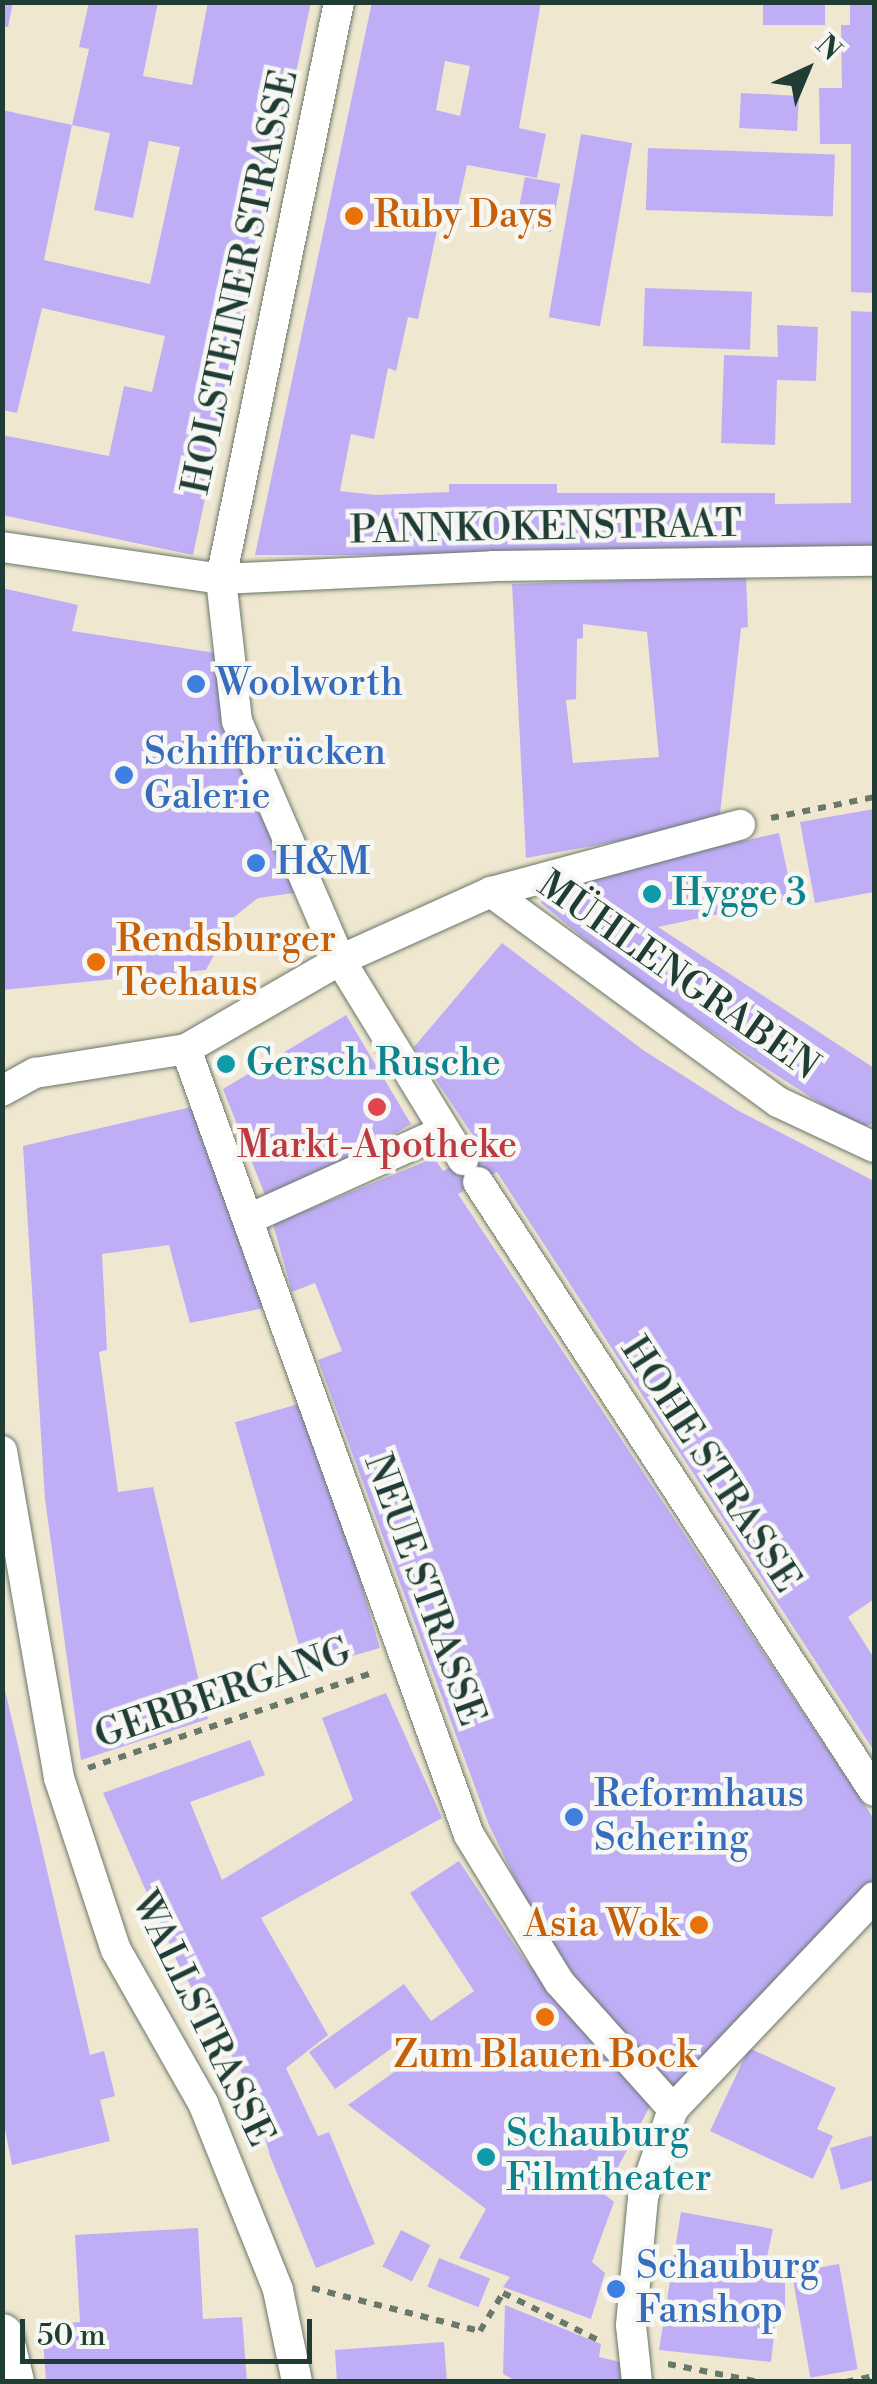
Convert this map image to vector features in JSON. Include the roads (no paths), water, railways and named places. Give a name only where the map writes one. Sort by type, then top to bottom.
[{"type":"main road","points":[[2,2335],[13,2382]]},
{"type":"street","name":"HOLSTEINER STRASSE","points":[[340,2],[220,578],[237,721],[340,960]]},
{"type":"street","name":"PANNKOKENSTRAAT","points":[[2,547],[220,578],[494,566],[874,561]]},
{"type":"street","points":[[2,1092],[35,1073],[186,1049],[340,960],[491,892],[740,824]]},
{"type":"street","name":"MÜHLENGRABEN","points":[[491,892],[778,1102],[874,1147]]},
{"type":"street","name":"HOHE STRASSE","points":[[340,960],[444,1131],[874,1792]]},
{"type":"street","name":"NEUE STRASSE","points":[[186,1049],[251,1218],[469,1835],[559,1982],[673,2109]]},
{"type":"street","points":[[251,1218],[444,1131]]},
{"type":"street","name":"WALLSTRASSE","points":[[2,1452],[58,1778],[116,1950],[203,2103],[278,2290],[297,2382]]},
{"type":"street","points":[[634,2369],[644,2197],[673,2109],[874,1897]]},
{"type":"place","name":"Ruby Days","points":[[354,216]]},
{"type":"place","name":"Woolworth","points":[[196,684]]},
{"type":"place","name":"Schiffbrücken Galerie","points":[[124,775]]},
{"type":"place","name":"H&M","points":[[256,863]]},
{"type":"place","name":"Hygge 3","points":[[652,894]]},
{"type":"place","name":"Rendsburger Teehaus","points":[[96,962]]},
{"type":"place","name":"Gersch Rusche","points":[[226,1064]]},
{"type":"place","name":"Markt-Apotheke","points":[[377,1107]]},
{"type":"place","name":"Reformhaus Schering","points":[[574,1817]]},
{"type":"place","name":"Asia Wok","points":[[699,1925]]},
{"type":"place","name":"Zum Blauen Bock","points":[[545,2017]]},
{"type":"place","name":"Schauburg Filmtheater","points":[[486,2157]]},
{"type":"place","name":"Schauburg Fanshop","points":[[616,2289]]}]
